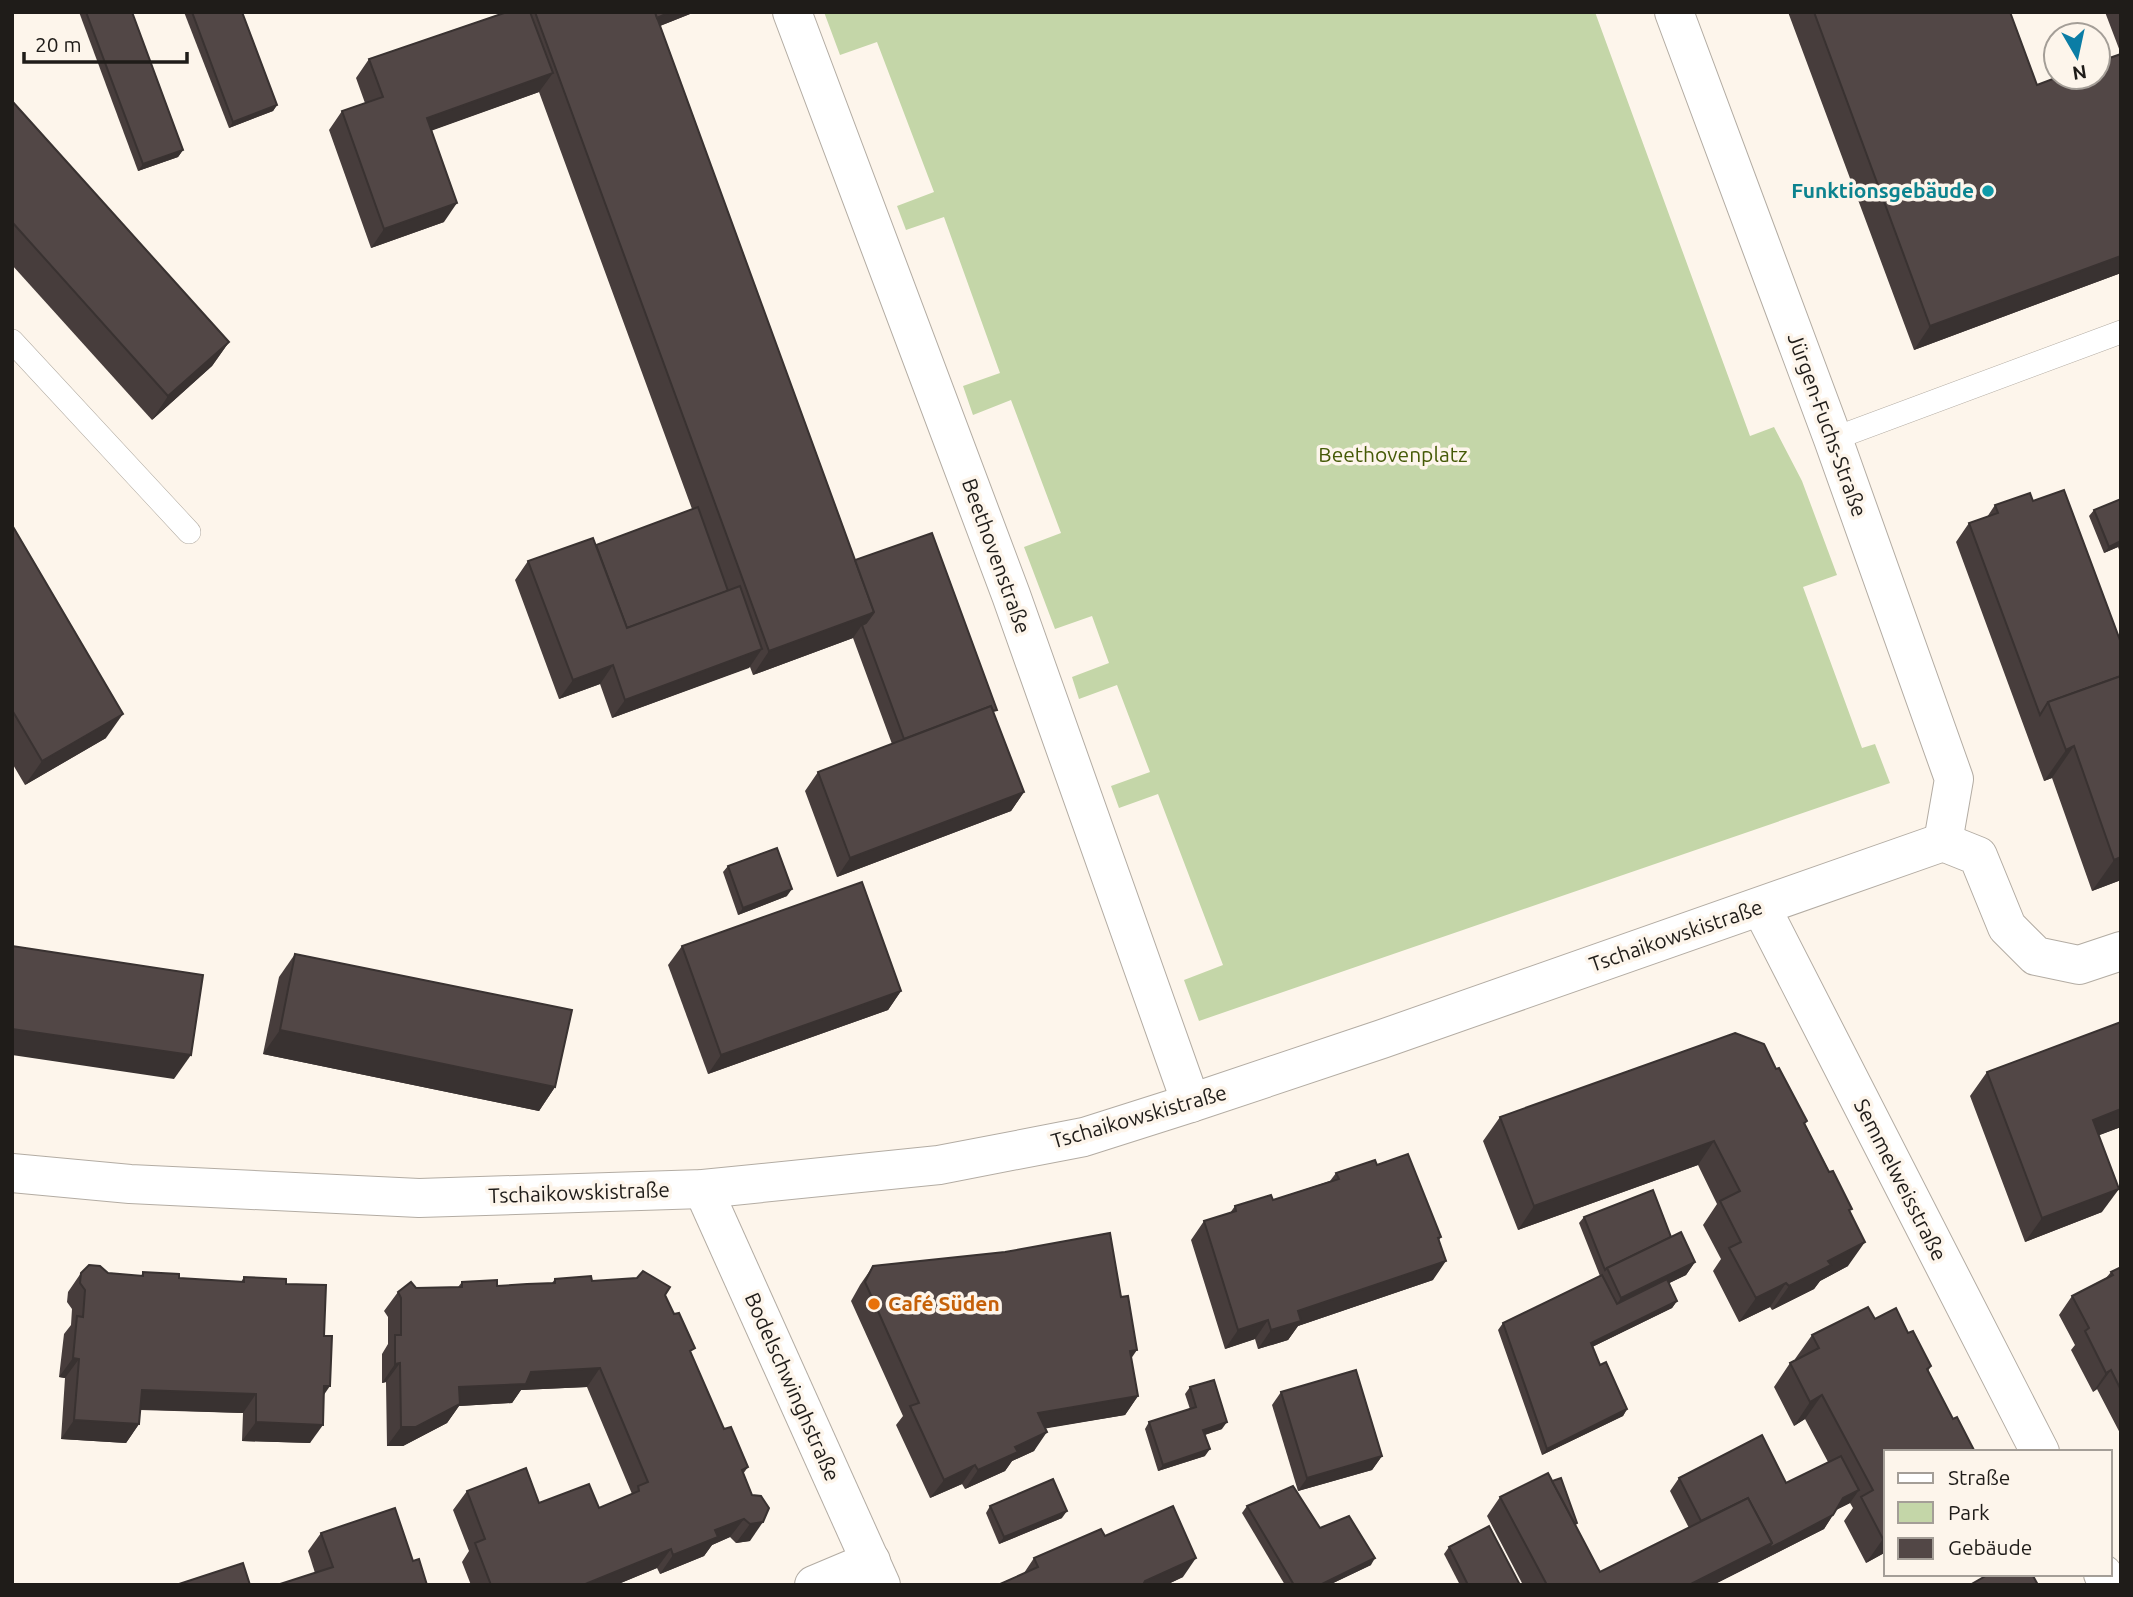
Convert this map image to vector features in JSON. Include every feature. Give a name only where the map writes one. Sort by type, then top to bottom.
[{"type":"street","name":"Beethovenstraße","points":[[792,12],[1011,595],[1191,1103]]},
{"type":"street","name":"Jürgen-Fuchs-Straße","points":[[1674,12],[1833,439],[1954,779],[1943,842]]},
{"type":"street","name":"Tschaikowskistraße","points":[[12,1172],[130,1185],[419,1198],[703,1189],[939,1165],[1084,1137],[1191,1103],[1943,842]]},
{"type":"street","points":[[1943,842],[1978,856],[2007,927],[2036,956],[2078,965],[2121,951]]},
{"type":"street","name":"Semmelweisstraße","points":[[1761,907],[2039,1450]]},
{"type":"street","name":"Bodelschwinghstraße","points":[[703,1189],[876,1573]]},
{"type":"street","points":[[814,1585],[876,1573]]},
{"type":"lane","points":[[1833,439],[2121,332]]},
{"type":"lane","points":[[12,341],[189,532]]},
{"type":"green space","name":"Beethovenplatz","points":[[824,12],[1595,12],[1750,436],[1774,427],[1802,481],[1837,575],[1803,587],[1862,748],[1875,744],[1890,783],[1199,1021],[1184,980],[1223,965],[1158,794],[1119,808],[1111,786],[1150,772],[1117,685],[1079,699],[1072,677],[1109,663],[1092,616],[1055,629],[1024,547],[1061,533],[1011,400],[973,415],[963,386],[1000,373],[944,217],[906,230],[897,206],[934,192],[877,42],[840,55]]},
{"type":"building","points":[[86,12],[132,12],[183,150],[143,164]]},
{"type":"building","points":[[192,12],[242,12],[277,105],[233,122]]},
{"type":"building","points":[[507,12],[530,12],[553,73],[427,118],[457,203],[384,229],[342,111],[383,97],[369,59]]},
{"type":"building","points":[[535,12],[655,12],[874,612],[769,651]]},
{"type":"building","points":[[655,12],[670,12],[657,18]]},
{"type":"building","name":"Funktionsgebäude","points":[[1814,12],[2010,12],[2037,85],[2042,83],[2042,91],[2112,91],[2112,57],[2121,54],[2121,256],[1930,326]]},
{"type":"building","points":[[12,101],[229,342],[168,396],[12,222]]},
{"type":"building","points":[[2064,490],[2121,643],[2121,676],[2048,702],[2040,715],[1969,523],[1998,513],[1995,505],[2030,493],[2033,501]]},
{"type":"building","points":[[2121,499],[2121,541],[2109,547],[2094,510]]},
{"type":"building","points":[[698,507],[728,591],[627,628],[596,545]]},
{"type":"building","points":[[12,525],[123,714],[42,761],[12,710]]},
{"type":"building","points":[[932,533],[997,710],[993,711],[991,706],[904,739],[862,625],[874,612],[855,560]]},
{"type":"building","points":[[593,538],[627,628],[740,586],[762,649],[625,700],[613,665],[573,680],[528,561]]},
{"type":"building","points":[[2121,676],[2121,857],[2114,860],[2074,746],[2066,750],[2048,702]]},
{"type":"building","points":[[991,706],[1024,792],[850,858],[818,772]]},
{"type":"building","points":[[777,848],[792,889],[743,908],[728,866]]},
{"type":"building","points":[[862,882],[901,991],[721,1055],[682,946]]},
{"type":"building","points":[[12,946],[203,975],[191,1055],[12,1029]]},
{"type":"building","points":[[295,954],[572,1010],[555,1087],[280,1030]]},
{"type":"building","points":[[2121,1022],[2121,1109],[2093,1120],[2119,1189],[2042,1218],[1987,1072]]},
{"type":"building","points":[[1735,1033],[1764,1044],[1776,1069],[1779,1068],[1807,1121],[1804,1123],[1829,1172],[1833,1171],[1852,1209],[1849,1210],[1865,1242],[1828,1261],[1831,1265],[1789,1286],[1786,1283],[1756,1298],[1729,1248],[1741,1242],[1720,1201],[1740,1191],[1714,1141],[1534,1206],[1500,1117]]},
{"type":"building","points":[[1408,1154],[1441,1237],[1438,1238],[1446,1261],[1298,1311],[1301,1321],[1271,1330],[1268,1320],[1238,1330],[1204,1221],[1236,1211],[1235,1206],[1271,1195],[1273,1200],[1339,1179],[1336,1173],[1375,1160],[1377,1165]]},
{"type":"building","points":[[1653,1190],[1671,1237],[1605,1270],[1584,1217]]},
{"type":"building","points":[[1681,1232],[1695,1262],[1621,1298],[1607,1268]]},
{"type":"building","points":[[1110,1233],[1121,1297],[1128,1296],[1137,1350],[1130,1351],[1138,1396],[1038,1413],[1047,1432],[1015,1447],[1018,1452],[978,1470],[975,1465],[944,1480],[910,1406],[919,1403],[865,1282],[873,1266],[1005,1252]]},
{"type":"building","points":[[89,1265],[100,1266],[108,1273],[143,1276],[143,1272],[179,1274],[179,1278],[244,1282],[244,1277],[286,1279],[286,1284],[326,1285],[324,1336],[332,1336],[330,1386],[324,1386],[323,1425],[256,1422],[256,1394],[142,1390],[139,1424],[74,1420],[79,1359],[73,1358],[77,1316],[83,1317],[85,1290],[80,1283],[81,1273]]},
{"type":"building","points":[[2121,1267],[2121,1390],[2111,1370],[2106,1373],[2085,1331],[2089,1328],[2072,1296],[2113,1275],[2111,1272]]},
{"type":"building","points":[[643,1271],[670,1287],[665,1295],[674,1314],[679,1313],[695,1348],[690,1351],[724,1429],[731,1427],[748,1467],[742,1470],[752,1495],[761,1496],[769,1508],[763,1522],[750,1524],[744,1519],[715,1530],[718,1537],[673,1555],[671,1549],[583,1585],[491,1585],[475,1543],[485,1539],[467,1491],[526,1468],[539,1503],[589,1484],[599,1508],[639,1491],[638,1486],[648,1482],[600,1368],[531,1372],[526,1384],[459,1387],[460,1404],[416,1427],[401,1427],[400,1363],[395,1364],[395,1335],[401,1335],[401,1298],[398,1292],[411,1282],[416,1288],[462,1287],[462,1282],[497,1280],[497,1286],[555,1283],[555,1279],[591,1276],[592,1281],[637,1278]]},
{"type":"building","points":[[1602,1275],[1617,1304],[1667,1279],[1677,1301],[1591,1343],[1600,1365],[1606,1362],[1627,1409],[1547,1449],[1503,1323]]},
{"type":"building","points":[[1868,1307],[1875,1319],[1896,1308],[1908,1333],[1913,1331],[1931,1366],[1927,1369],[1953,1419],[1957,1417],[1974,1450],[1884,1450],[1883,1539],[1861,1497],[1873,1490],[1822,1395],[1810,1402],[1790,1363],[1819,1348],[1812,1335]]},
{"type":"building","points":[[1356,1370],[1382,1456],[1307,1478],[1281,1392]]},
{"type":"building","points":[[1214,1380],[1227,1422],[1203,1430],[1210,1449],[1163,1465],[1149,1422],[1196,1407],[1190,1387]]},
{"type":"building","points":[[1762,1435],[1786,1483],[1841,1456],[1859,1490],[1843,1498],[1833,1515],[1768,1549],[1772,1543],[1748,1498],[1701,1521],[1679,1478]]},
{"type":"building","points":[[1548,1473],[1600,1572],[1748,1498],[1772,1543],[1689,1585],[1547,1585],[1500,1497]]},
{"type":"building","points":[[1561,1478],[1577,1523],[1575,1524],[1552,1481]]},
{"type":"building","points":[[1053,1479],[1067,1511],[1004,1537],[990,1506]]},
{"type":"building","points":[[1293,1486],[1320,1528],[1349,1516],[1375,1558],[1320,1585],[1294,1585],[1247,1506]]},
{"type":"building","points":[[1173,1506],[1196,1558],[1145,1581],[1143,1585],[998,1585],[1038,1567],[1034,1558],[1101,1529],[1105,1536]]},
{"type":"building","points":[[395,1508],[413,1561],[419,1559],[427,1585],[277,1585],[333,1567],[321,1533]]},
{"type":"building","points":[[1489,1526],[1520,1585],[1468,1585],[1449,1547]]},
{"type":"building","points":[[243,1563],[250,1585],[176,1585]]},
{"type":"building","points":[[1986,1576],[2033,1576],[2038,1585],[1970,1585]]},
{"type":"place","name":"Funktionsgebäude","points":[[1988,191]]},
{"type":"place","name":"Café Süden","points":[[874,1304]]}]
